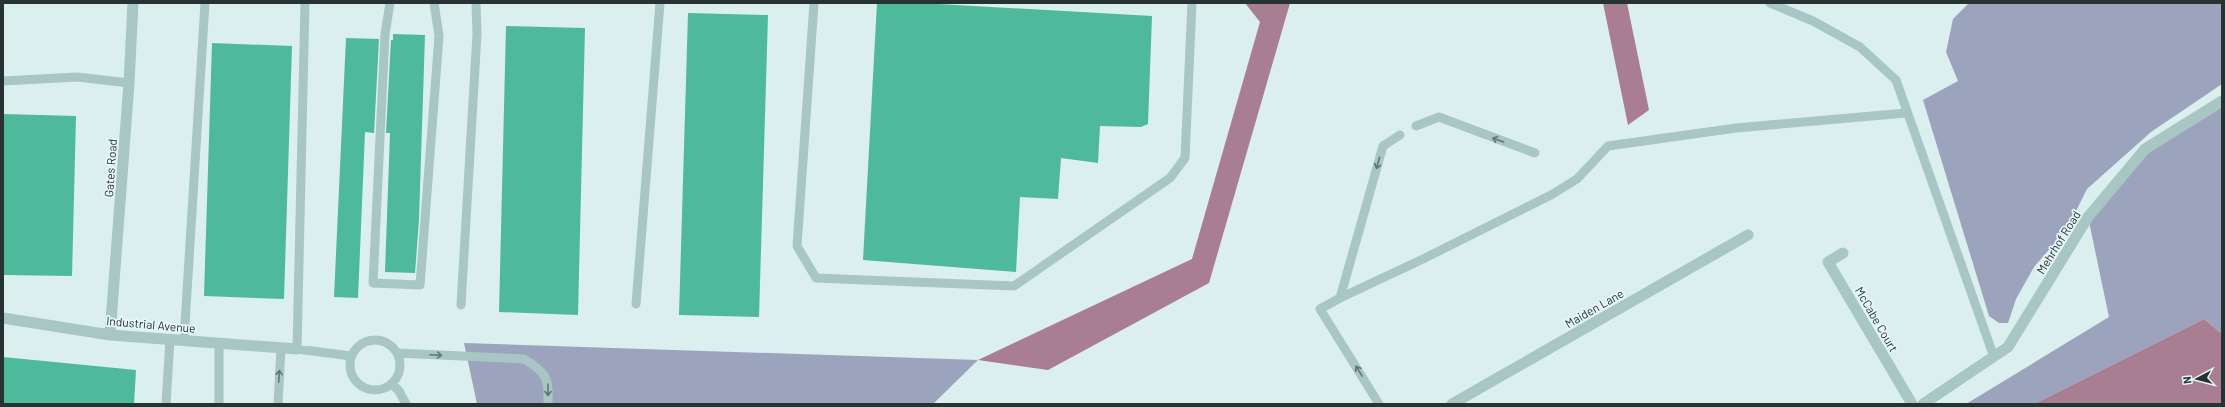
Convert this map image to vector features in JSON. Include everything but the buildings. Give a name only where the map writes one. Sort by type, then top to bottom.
[{"type":"street","name":"Gates Road","points":[[110,335],[129,83],[133,3]]},
{"type":"street","name":"Mehrhof Road","points":[[1923,404],[2008,347],[2088,217],[2145,149],[2222,101]]},
{"type":"street","name":"Maiden Lane","points":[[1452,404],[1748,235]]},
{"type":"street","name":"McCabe Court","points":[[1843,253],[1828,262],[1912,404]]},
{"type":"street","name":"Industrial Avenue","points":[[3,318],[110,335],[297,349]]},
{"type":"lane","points":[[184,340],[205,3]]},
{"type":"lane","points":[[305,3],[297,349],[351,356]]},
{"type":"lane","points":[[390,3],[385,34],[373,283],[420,285],[439,36],[434,3]]},
{"type":"lane","points":[[461,305],[477,34],[476,3]]},
{"type":"lane","points":[[636,304],[660,3]]},
{"type":"lane","points":[[814,3],[797,246],[816,278],[1014,286],[1170,178],[1185,158],[1192,3]]},
{"type":"lane","points":[[1770,3],[1813,21],[1860,47],[1896,80],[1906,113],[1994,357]]},
{"type":"lane","points":[[3,81],[77,77],[129,83]]},
{"type":"lane","points":[[1379,404],[1320,309],[1551,195],[1577,179],[1608,146],[1736,128],[1906,113]]},
{"type":"lane","points":[[1416,126],[1439,116],[1535,153]]},
{"type":"lane","points":[[1340,298],[1382,146],[1400,135]]},
{"type":"lane","points":[[166,404],[170,339]]},
{"type":"lane","points":[[378,340],[393,347],[398,353],[400,370],[392,384],[376,390],[361,386],[351,372],[351,356],[362,343],[378,340]]},
{"type":"lane","points":[[219,343],[219,404]]},
{"type":"lane","points":[[278,404],[281,348]]},
{"type":"lane","points":[[398,353],[524,359],[540,369],[549,384],[548,404]]},
{"type":"lane","points":[[392,384],[399,391],[406,404]]},
{"type":"shaded area","points":[[1245,3],[1290,3],[1209,283],[1048,370],[978,360],[1192,259],[1260,22]]},
{"type":"shaded area","points":[[1603,3],[1627,3],[1649,110],[1628,125]]},
{"type":"shaded area","points":[[1969,3],[2222,3],[2222,84],[2151,132],[2087,189],[2067,229],[2034,267],[2016,299],[2008,323],[1999,323],[1989,316],[1923,100],[1958,81],[1946,52],[1953,19]]},
{"type":"shaded area","points":[[2222,101],[2222,334],[2204,319],[2034,404],[1966,404],[2109,317],[2088,217],[2145,149]]},
{"type":"shaded area","points":[[2204,319],[2222,334],[2222,404],[2034,404]]},
{"type":"shaded area","points":[[464,343],[978,360],[933,404],[477,404]]}]
